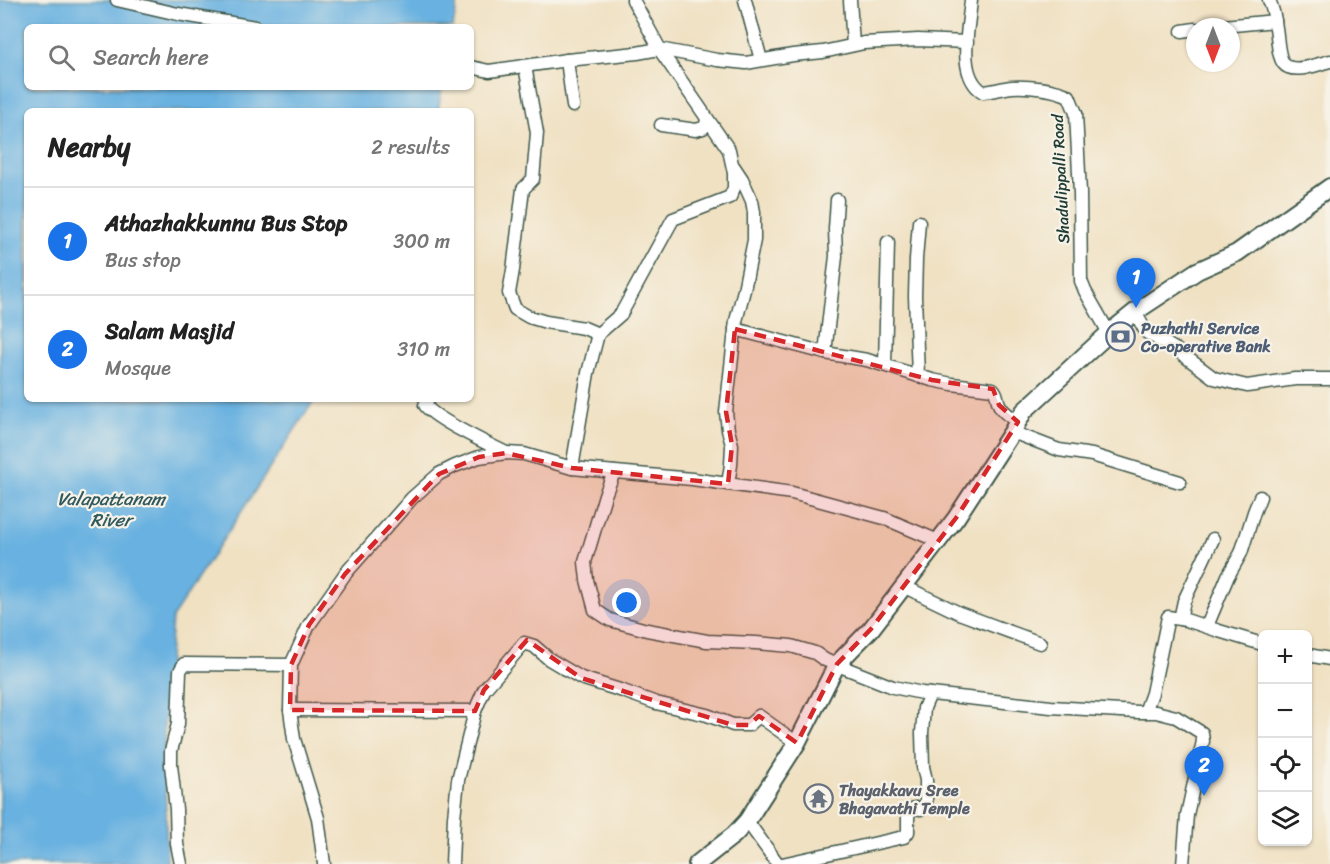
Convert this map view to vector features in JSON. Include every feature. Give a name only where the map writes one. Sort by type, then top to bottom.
[{"type":"main road","points":[[697,864],[734,836],[747,821],[796,743],[837,664],[871,629],[956,518],[1024,411],[1135,312],[1197,271],[1237,253],[1330,187]]},
{"type":"street","points":[[117,0],[237,24]]},
{"type":"street","points":[[572,468],[588,373],[598,334],[621,314],[673,219],[730,197],[734,188],[733,165],[729,150],[659,49],[633,0]]},
{"type":"street","points":[[745,0],[760,60]]},
{"type":"street","points":[[850,0],[853,45]]},
{"type":"street","name":"Shadulippalli Road","points":[[971,0],[966,57],[969,74],[976,88],[983,92],[1022,87],[1060,91],[1069,96],[1076,113],[1081,281],[1109,333]]},
{"type":"street","points":[[1269,0],[1283,64],[1287,67],[1298,68],[1330,61]]},
{"type":"street","points":[[1240,24],[1275,21]]},
{"type":"street","points":[[474,68],[489,70],[659,49],[746,63],[823,52],[864,43],[918,40],[967,42]]},
{"type":"street","points":[[567,60],[573,106]]},
{"type":"street","points":[[525,66],[537,133],[532,178],[524,189],[509,293],[515,309],[529,317],[584,328],[598,334]]},
{"type":"street","points":[[660,125],[696,130],[703,128],[707,119]]},
{"type":"street","points":[[728,484],[732,445],[726,412],[735,321],[754,240],[752,201],[733,165]]},
{"type":"street","points":[[825,352],[836,255],[837,200]]},
{"type":"street","points":[[918,376],[915,286],[919,222]]},
{"type":"street","points":[[885,365],[888,242]]},
{"type":"street","points":[[1135,312],[1146,332],[1179,351],[1214,378],[1247,386],[1295,379],[1330,380]]},
{"type":"street","points":[[735,329],[825,352],[867,360],[952,384],[993,389],[997,393],[999,405],[1015,427],[1059,450],[1092,455],[1180,482]]},
{"type":"street","points":[[426,402],[425,405],[433,413],[506,453]]},
{"type":"street","points":[[324,864],[318,819],[294,739],[290,710],[291,665],[309,625],[345,574],[412,498],[439,474],[479,457],[506,453],[524,454],[572,468],[692,479],[792,493],[884,518],[938,541]]},
{"type":"street","points":[[614,472],[585,562],[595,610],[610,620],[646,630],[707,641],[756,642],[791,646],[814,653],[825,660],[893,687],[930,694],[1051,707],[1156,712],[1176,717],[1202,733],[1203,741],[1187,815],[1183,864]]},
{"type":"street","points":[[1207,626],[1228,576],[1241,554],[1260,497]]},
{"type":"street","points":[[1180,619],[1184,602],[1214,539]]},
{"type":"street","points":[[903,586],[959,614],[1040,643]]},
{"type":"street","points":[[1145,712],[1154,684],[1168,617],[1207,626],[1258,643]]},
{"type":"street","points":[[452,864],[458,780],[475,711],[484,690],[525,643],[534,646],[549,659],[581,678],[656,703],[707,715],[733,725],[749,725],[759,716],[796,743]]},
{"type":"street","points":[[1312,656],[1330,659]]},
{"type":"street","points":[[180,864],[171,751],[178,724],[180,671],[184,664],[291,665]]},
{"type":"street","points":[[747,821],[780,864],[904,837],[908,832],[910,810],[921,809],[926,805],[921,733],[924,708],[930,694]]},
{"type":"street","points":[[290,710],[475,711]]},
{"type":"highlighted area","points":[[735,329],[932,380],[993,389],[999,405],[1018,422],[956,518],[871,629],[837,664],[797,743],[759,716],[749,725],[733,725],[581,678],[527,640],[484,690],[475,711],[290,710],[291,665],[309,625],[345,574],[439,474],[479,457],[506,453],[572,468],[728,484],[732,445],[726,412]]},
{"type":"water","name":"Valapattanam River","points":[[0,0],[458,0],[454,24],[24,24],[24,90],[442,90],[438,108],[24,108],[24,402],[313,402],[172,618],[164,728],[167,864],[0,864]]},
{"type":"place","name":"Athazhakkunnu Bus Stop","points":[[1136,308]]},
{"type":"place","name":"Puzhathi Service Co-operative Bank","points":[[1120,337]]},
{"type":"place","name":"Salam Masjid","points":[[1204,796]]},
{"type":"place","name":"Thayakkavu Sree Bhagavathi Temple","points":[[818,799]]}]
